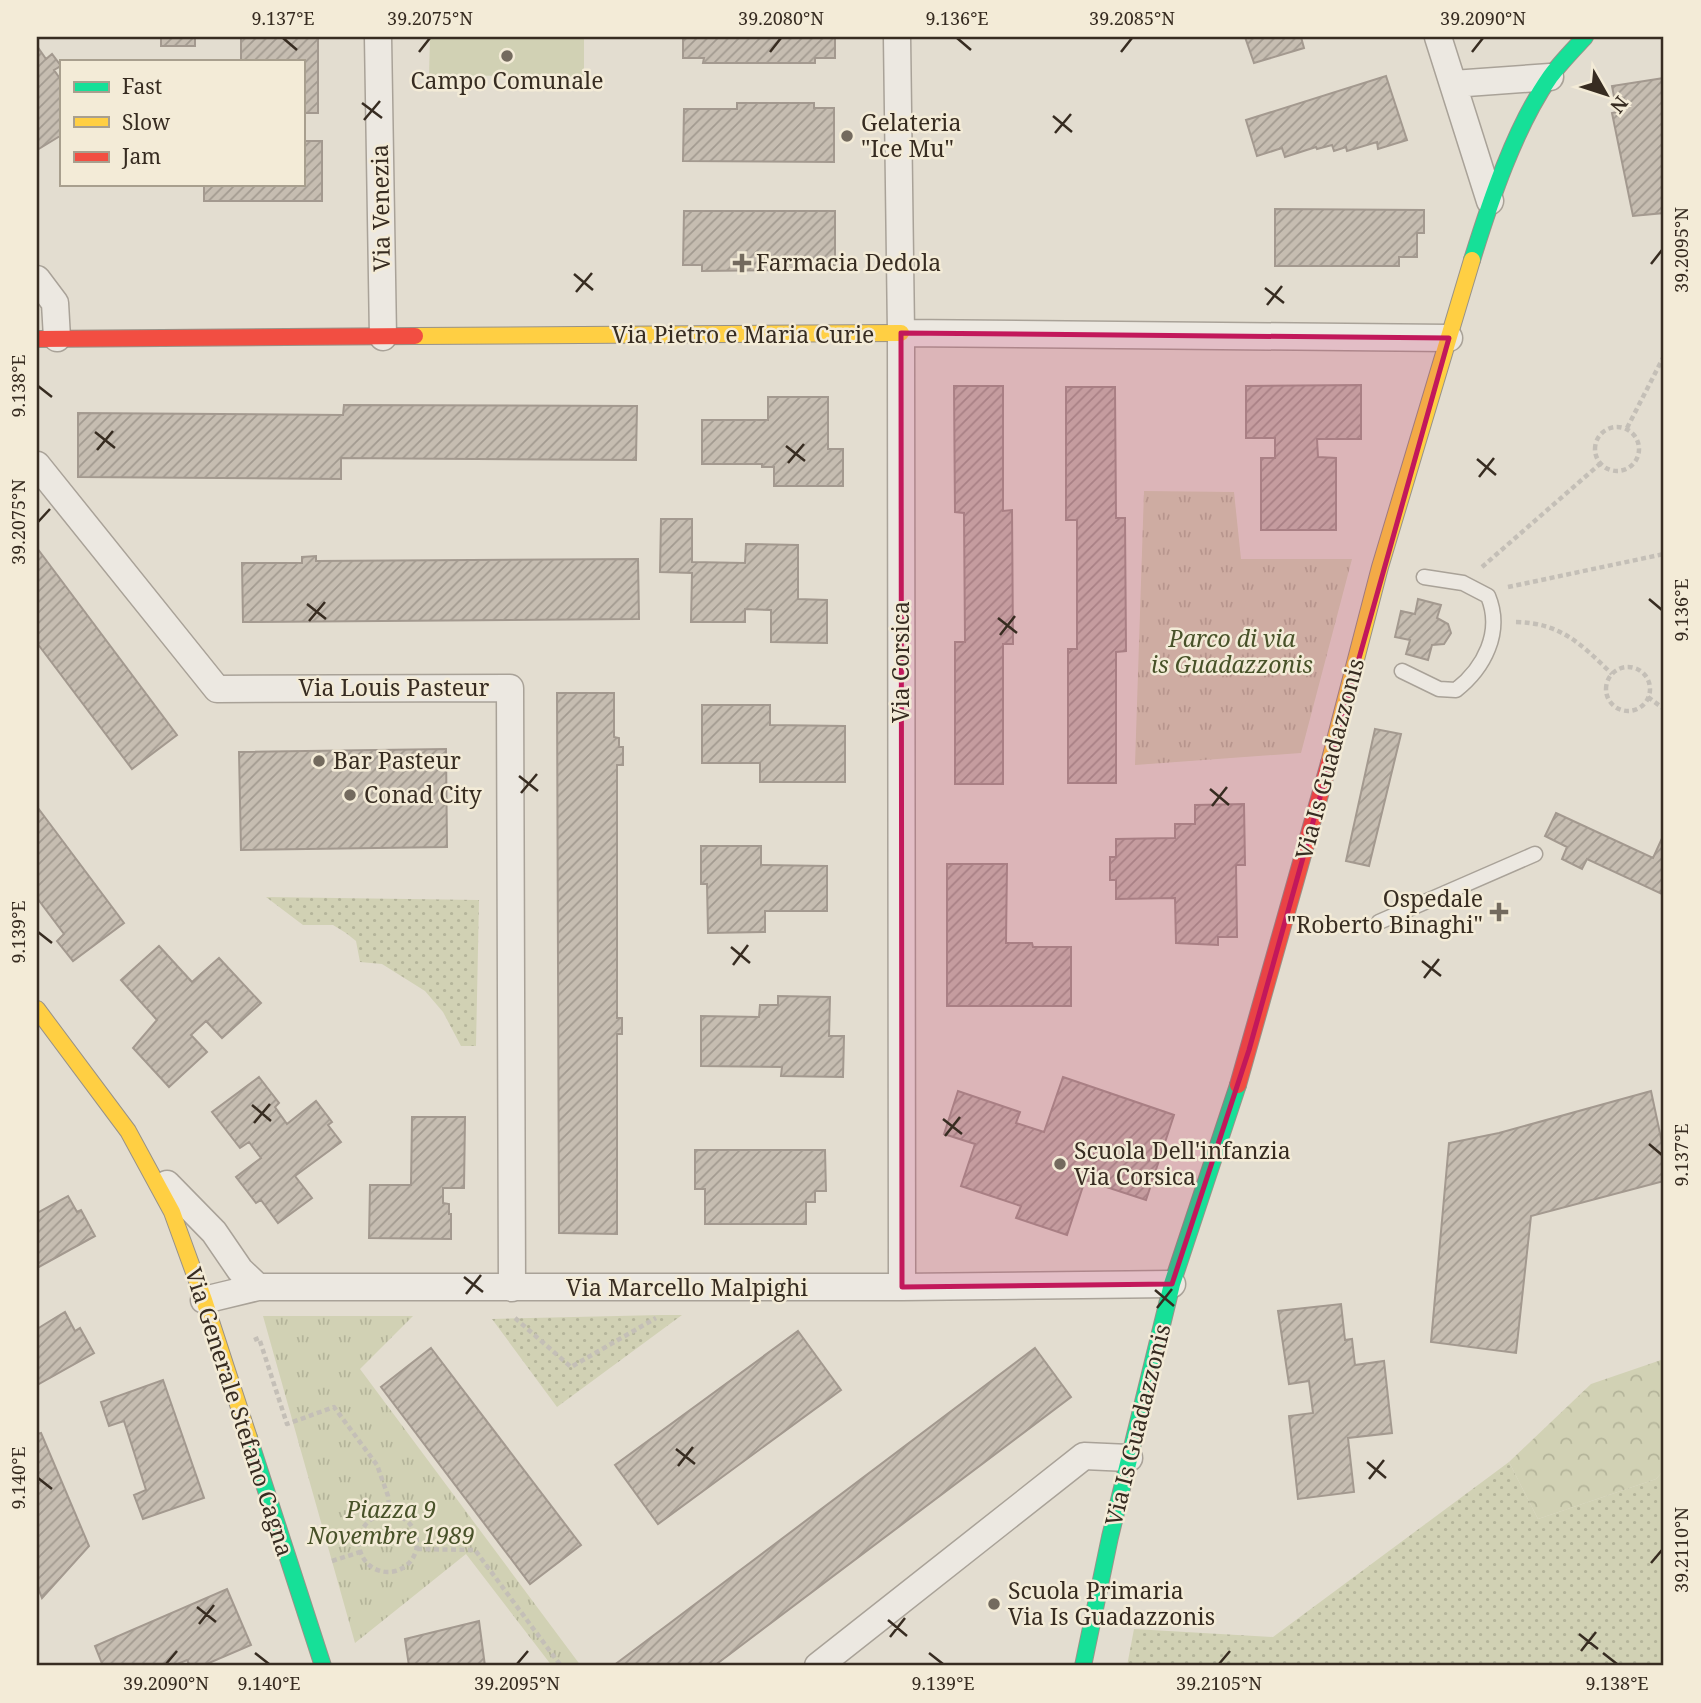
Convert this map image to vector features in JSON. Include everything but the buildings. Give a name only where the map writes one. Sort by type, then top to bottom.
[{"type":"street","name":"Via Venezia","points":[[378,37],[383,337]]},
{"type":"street","name":"Via Corsica","points":[[897,37],[901,334],[902,1287]]},
{"type":"street","points":[[1438,37],[1490,201]]},
{"type":"street","name":"Via Is Guadazzonis","points":[[1083,1666],[1129,1458],[1172,1284],[1249,1050],[1312,828],[1380,566],[1490,201],[1528,116],[1550,77],[1585,37]]},
{"type":"street","points":[[1453,84],[1550,77]]},
{"type":"street","points":[[37,279],[55,303],[47,339]]},
{"type":"street","name":"Via Pietro e Maria Curie","points":[[47,339],[901,334],[1449,338]]},
{"type":"street","name":"Via Louis Pasteur","points":[[37,465],[217,689],[510,688],[512,1288]]},
{"type":"street","name":"Via Generale Stefano Cagna","points":[[37,1009],[128,1131],[172,1212],[204,1300],[323,1666]]},
{"type":"street","name":"Via Generale Stefano Cagna","points":[[145,1161],[214,1232],[240,1270],[258,1287]]},
{"type":"street","name":"Via Marcello Malpighi","points":[[204,1300],[258,1287],[902,1287],[1172,1284]]},
{"type":"street","points":[[818,1666],[1084,1456],[1129,1458]]},
{"type":"lane","points":[[1402,671],[1438,689],[1456,690],[1479,669],[1488,652],[1494,621],[1493,607],[1488,596],[1463,583],[1424,577]]},
{"type":"lane","points":[[1379,922],[1535,854]]},
{"type":"path","points":[[1627,428],[1664,356]]},
{"type":"path","points":[[1612,427],[1627,428],[1633,432],[1640,445],[1637,459],[1633,465],[1620,471],[1606,468],[1595,450],[1600,435],[1612,427]]},
{"type":"path","points":[[1463,583],[1601,463]]},
{"type":"path","points":[[1488,596],[1514,584],[1664,554]]},
{"type":"path","points":[[1494,621],[1534,622],[1566,633],[1612,674]]},
{"type":"path","points":[[1628,667],[1642,672],[1649,684],[1648,697],[1631,710],[1617,708],[1611,703],[1606,690],[1612,674],[1628,667]]},
{"type":"path","points":[[1648,697],[1664,709]]},
{"type":"path","points":[[515,1318],[571,1367],[661,1315]]},
{"type":"path","points":[[221,1353],[259,1338],[287,1424],[334,1407],[377,1465],[388,1496],[390,1514]]},
{"type":"path","points":[[390,1514],[400,1516],[408,1522],[417,1539],[416,1549],[407,1565],[390,1572],[372,1568],[360,1552],[359,1543],[365,1525],[372,1518],[390,1514]]},
{"type":"path","points":[[416,1549],[475,1550],[561,1666]]},
{"type":"path","points":[[332,1561],[360,1552]]},
{"type":"highlighted area","points":[[901,333],[1449,338],[1249,1050],[1172,1284],[902,1287]]},
{"type":"green space","name":"Campo Comunale","points":[[430,37],[584,37],[584,77],[429,75]]},
{"type":"green space","name":"Parco di via is Guadazzonis","points":[[1144,491],[1234,492],[1241,559],[1352,559],[1301,753],[1135,765]]},
{"type":"green space","points":[[266,897],[479,900],[476,1046],[461,1046],[443,1012],[425,991],[382,964],[360,962],[356,941],[346,933],[333,925],[303,925]]},
{"type":"green space","points":[[682,1315],[557,1407],[492,1319]]},
{"type":"green space","name":"Piazza 9 Novembre 1989","points":[[263,1316],[413,1316],[360,1369],[581,1666],[552,1666],[466,1554],[355,1643]]},
{"type":"green space","points":[[1664,1359],[1664,1470],[1656,1479],[1538,1519],[1509,1462],[1591,1384]]},
{"type":"green space","points":[[1509,1462],[1538,1519],[1656,1479],[1664,1470],[1664,1666],[1127,1666],[1134,1629],[1273,1637]]},
{"type":"traffic: fast","points":[[1472,260],[1495,190],[1537,97],[1550,77],[1585,37]]},
{"type":"traffic: fast","points":[[1083,1666],[1110,1537],[1172,1284],[1238,1085]]},
{"type":"traffic: fast","points":[[249,1438],[323,1666]]},
{"type":"traffic: slow","points":[[1329,763],[1380,567],[1472,260]]},
{"type":"traffic: slow","points":[[415,336],[901,333]]},
{"type":"traffic: slow","points":[[37,1009],[128,1131],[172,1212],[249,1438]]},
{"type":"traffic: jam","points":[[37,339],[415,336]]},
{"type":"traffic: jam","points":[[1238,1085],[1329,763]]},
{"type":"place","name":"Campo Comunale","points":[[507,56]]},
{"type":"place","name":"Gelateria \"Ice Mu\"","points":[[847,136]]},
{"type":"place","name":"Farmacia Dedola","points":[[742,263]]},
{"type":"place","name":"Bar Pasteur","points":[[319,761]]},
{"type":"place","name":"Conad City","points":[[350,795]]},
{"type":"place","name":"Ospedale \"Roberto Binaghi\"","points":[[1499,912]]},
{"type":"place","name":"Scuola Dell'infanzia Via Corsica","points":[[1060,1164]]},
{"type":"place","name":"Scuola Primaria Via Is Guadazzonis","points":[[994,1604]]}]
